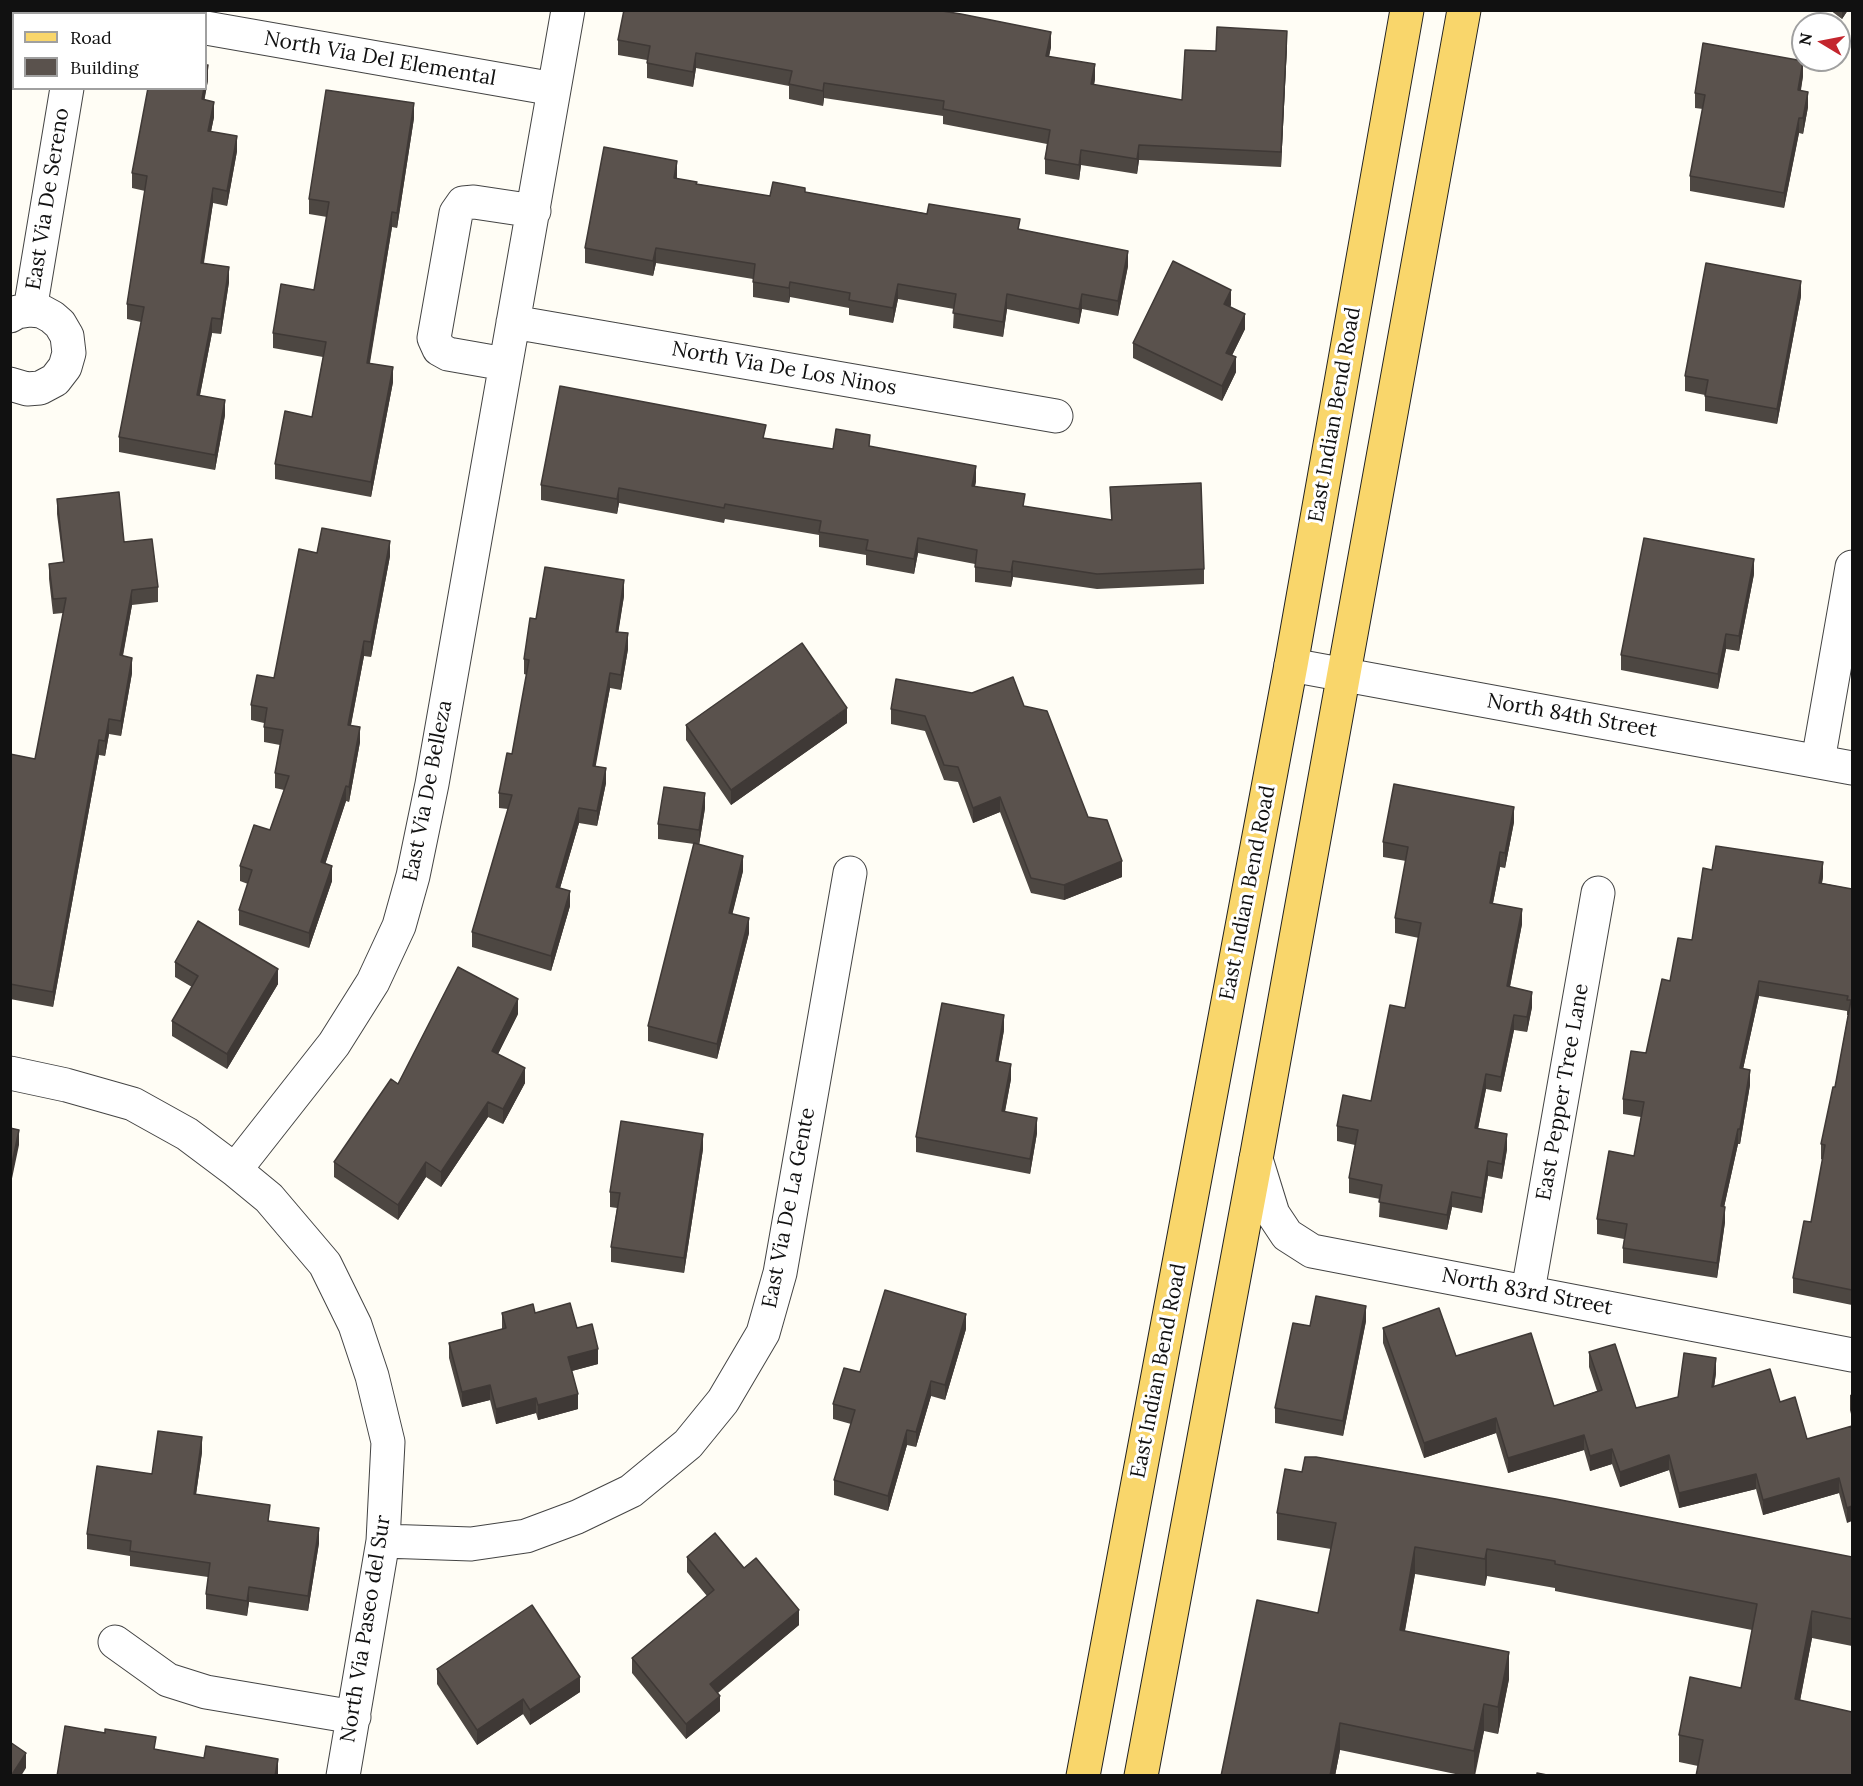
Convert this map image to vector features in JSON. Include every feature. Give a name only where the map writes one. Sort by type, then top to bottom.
[{"type":"main road","name":"East Indian Bend Road","points":[[1083,1776],[1291,665],[1407,10]]},
{"type":"main road","points":[[1142,1776],[1464,10]]},
{"type":"street","name":"East Via De Belleza","points":[[235,1170],[334,1044],[373,982],[399,926],[413,876],[432,784],[568,10]]},
{"type":"street","name":"North Via Del Elemental","points":[[207,28],[554,90]]},
{"type":"street","name":"East Via De Sereno","points":[[10,384],[27,389],[40,388],[55,380],[65,367],[69,353],[68,336],[52,317],[41,311],[20,313],[66,90]]},
{"type":"street","points":[[505,364],[448,354],[439,349],[434,338],[456,213],[463,203],[474,202],[534,211]]},
{"type":"street","name":"North Via De Los Ninos","points":[[513,322],[1056,416]]},
{"type":"street","points":[[1818,761],[1852,567]]},
{"type":"street","name":"North 84th Street","points":[[1291,665],[1852,768]]},
{"type":"street","name":"East Via De La Gente","points":[[383,1541],[471,1544],[526,1536],[577,1517],[631,1491],[688,1444],[723,1401],[763,1333],[780,1274],[850,873]]},
{"type":"street","name":"East Pepper Tree Lane","points":[[1528,1291],[1598,893]]},
{"type":"street","points":[[10,1073],[66,1085],[133,1104],[186,1134],[235,1170]]},
{"type":"street","name":"North 83rd Street","points":[[1256,1159],[1273,1214],[1287,1235],[1312,1251],[1852,1355]]},
{"type":"street","name":"North Via Paseo del Sur","points":[[235,1170],[269,1198],[325,1264],[355,1325],[372,1376],[388,1442],[383,1541],[343,1776]]},
{"type":"street","points":[[115,1642],[168,1680],[206,1692],[354,1717]]},
{"type":"building","points":[[624,10],[936,10],[961,14],[1051,32],[1046,56],[1095,64],[1091,84],[1182,100],[1185,50],[1216,51],[1217,27],[1287,31],[1281,152],[1139,145],[1137,159],[1081,150],[1079,165],[1045,159],[1050,130],[943,109],[944,101],[824,83],[823,91],[789,84],[792,71],[696,53],[693,72],[647,63],[650,46],[618,40]]},
{"type":"building","points":[[1703,43],[1791,59],[1791,72],[1801,72],[1798,90],[1808,92],[1803,118],[1799,118],[1784,193],[1690,176],[1705,95],[1695,93]]},
{"type":"building","points":[[148,90],[204,90],[202,99],[214,102],[208,131],[237,136],[227,191],[213,188],[201,263],[229,267],[221,319],[212,318],[197,395],[225,400],[215,455],[119,437],[144,307],[127,304],[147,176],[132,173]]},
{"type":"building","points":[[326,90],[414,103],[397,213],[392,212],[367,363],[393,367],[371,482],[275,464],[285,411],[312,417],[326,342],[273,333],[281,284],[314,290],[329,202],[309,199]]},
{"type":"building","points":[[604,147],[677,161],[674,178],[697,182],[696,184],[770,196],[773,182],[805,188],[805,192],[927,214],[929,204],[1020,219],[1018,229],[1128,251],[1118,301],[1082,294],[1079,309],[1007,294],[1003,322],[953,313],[956,294],[898,284],[893,308],[849,300],[850,293],[790,282],[789,288],[753,282],[755,264],[656,248],[653,261],[585,248]]},
{"type":"building","points":[[1173,261],[1231,290],[1224,304],[1245,314],[1226,353],[1236,357],[1222,386],[1133,343]]},
{"type":"building","points":[[1706,263],[1801,281],[1777,409],[1705,396],[1708,380],[1685,376]]},
{"type":"building","points":[[560,386],[766,425],[763,438],[833,449],[836,429],[870,435],[869,446],[976,466],[972,486],[1025,494],[1023,506],[1112,520],[1110,487],[1201,483],[1204,569],[1097,574],[1013,561],[1011,572],[975,567],[977,550],[918,538],[914,559],[866,550],[868,540],[819,532],[821,521],[725,504],[724,508],[619,488],[617,499],[541,485]]},
{"type":"building","points":[[119,492],[124,542],[152,539],[158,587],[132,590],[120,655],[132,658],[121,721],[109,719],[105,741],[99,740],[53,992],[10,984],[10,754],[35,759],[66,598],[53,599],[49,564],[64,562],[57,499]]},
{"type":"building","points":[[322,528],[390,541],[371,642],[364,641],[348,725],[360,727],[349,787],[346,786],[321,862],[332,866],[309,933],[239,910],[252,870],[240,866],[254,825],[270,830],[289,776],[275,773],[283,730],[264,727],[267,708],[251,705],[257,675],[274,678],[299,549],[317,553]]},
{"type":"building","points":[[1644,538],[1754,559],[1739,636],[1726,634],[1718,674],[1621,655]]},
{"type":"building","points":[[545,567],[624,580],[616,632],[628,633],[621,675],[610,673],[593,766],[606,768],[597,811],[579,808],[556,887],[570,891],[551,956],[472,932],[512,795],[499,793],[507,753],[512,754],[529,660],[524,659],[530,618],[536,619]]},
{"type":"building","points":[[802,643],[847,708],[731,790],[686,725]]},
{"type":"building","points":[[1013,677],[1024,706],[1047,711],[1088,817],[1107,820],[1122,861],[1064,885],[1031,878],[1000,797],[973,808],[958,767],[944,765],[925,716],[891,709],[896,679],[972,693]]},
{"type":"building","points":[[1394,784],[1514,807],[1505,853],[1500,852],[1490,903],[1522,909],[1507,986],[1532,992],[1527,1017],[1514,1015],[1501,1077],[1486,1074],[1475,1128],[1507,1134],[1502,1164],[1488,1161],[1482,1198],[1452,1192],[1447,1215],[1379,1202],[1382,1185],[1349,1178],[1358,1130],[1337,1126],[1343,1095],[1371,1101],[1390,1005],[1405,1008],[1421,923],[1395,918],[1408,847],[1383,842]]},
{"type":"building","points":[[664,787],[705,793],[699,830],[658,824]]},
{"type":"building","points":[[694,843],[743,856],[729,913],[749,918],[717,1044],[648,1026]]},
{"type":"building","points":[[1716,846],[1823,862],[1819,883],[1852,889],[1852,1290],[1793,1278],[1804,1221],[1811,1222],[1825,1145],[1821,1144],[1833,1087],[1835,1087],[1851,1000],[1847,1000],[1848,996],[1759,981],[1740,1068],[1750,1070],[1740,1129],[1738,1129],[1721,1206],[1725,1207],[1717,1263],[1623,1248],[1627,1224],[1597,1219],[1609,1151],[1634,1156],[1644,1102],[1623,1099],[1631,1051],[1646,1053],[1662,979],[1670,981],[1678,938],[1692,940],[1703,868],[1712,870]]},
{"type":"building","points":[[198,921],[278,969],[227,1054],[172,1021],[198,976],[175,962]]},
{"type":"building","points":[[458,967],[518,999],[492,1051],[525,1068],[503,1109],[488,1102],[441,1172],[426,1162],[398,1205],[334,1162],[391,1079],[398,1084]]},
{"type":"building","points":[[942,1003],[1004,1015],[996,1061],[1011,1064],[1002,1111],[1037,1118],[1030,1159],[916,1137]]},
{"type":"building","points":[[621,1121],[703,1134],[684,1258],[611,1247],[620,1193],[610,1192]]},
{"type":"building","points":[[10,1128],[19,1130],[10,1173]]},
{"type":"building","points":[[885,1290],[966,1314],[945,1385],[931,1381],[916,1432],[907,1430],[888,1496],[834,1480],[855,1410],[833,1404],[844,1368],[860,1372]]},
{"type":"building","points":[[1316,1296],[1366,1306],[1343,1421],[1275,1408],[1293,1323],[1310,1326]]},
{"type":"building","points":[[570,1303],[577,1328],[592,1324],[598,1349],[568,1357],[578,1394],[538,1405],[536,1398],[496,1409],[490,1385],[462,1392],[449,1343],[506,1328],[502,1313],[533,1304],[535,1313]]},
{"type":"building","points":[[1439,1308],[1456,1356],[1531,1333],[1554,1406],[1602,1390],[1589,1352],[1615,1344],[1636,1408],[1678,1397],[1684,1353],[1716,1358],[1712,1387],[1770,1369],[1780,1402],[1795,1397],[1807,1439],[1852,1426],[1852,1506],[1847,1508],[1839,1478],[1763,1500],[1756,1474],[1679,1493],[1669,1455],[1620,1472],[1612,1449],[1590,1456],[1584,1435],[1508,1458],[1496,1418],[1424,1443],[1383,1328]]},
{"type":"building","points":[[158,1431],[202,1437],[194,1494],[270,1505],[268,1521],[319,1528],[308,1596],[249,1587],[247,1601],[206,1594],[210,1563],[130,1551],[131,1541],[87,1534],[97,1466],[152,1474]]},
{"type":"building","points":[[1305,1457],[1316,1457],[1556,1499],[1852,1557],[1852,1619],[1812,1611],[1795,1699],[1852,1712],[1852,1776],[1696,1776],[1703,1740],[1679,1735],[1690,1677],[1741,1688],[1757,1604],[1555,1564],[1555,1561],[1487,1549],[1485,1559],[1415,1547],[1400,1630],[1509,1652],[1498,1707],[1484,1704],[1474,1751],[1340,1723],[1330,1776],[1221,1776],[1257,1600],[1318,1613],[1336,1523],[1277,1513],[1285,1469],[1302,1472]]},
{"type":"building","points":[[715,1533],[744,1568],[756,1558],[799,1610],[710,1684],[720,1696],[686,1724],[632,1658],[714,1590],[687,1557]]},
{"type":"building","points":[[532,1605],[580,1677],[530,1710],[523,1699],[477,1730],[437,1669]]},
{"type":"building","points":[[65,1726],[105,1733],[105,1729],[156,1737],[154,1749],[204,1758],[206,1746],[278,1759],[275,1776],[57,1776]]},
{"type":"building","points":[[10,1742],[26,1753],[11,1776],[10,1776]]}]
